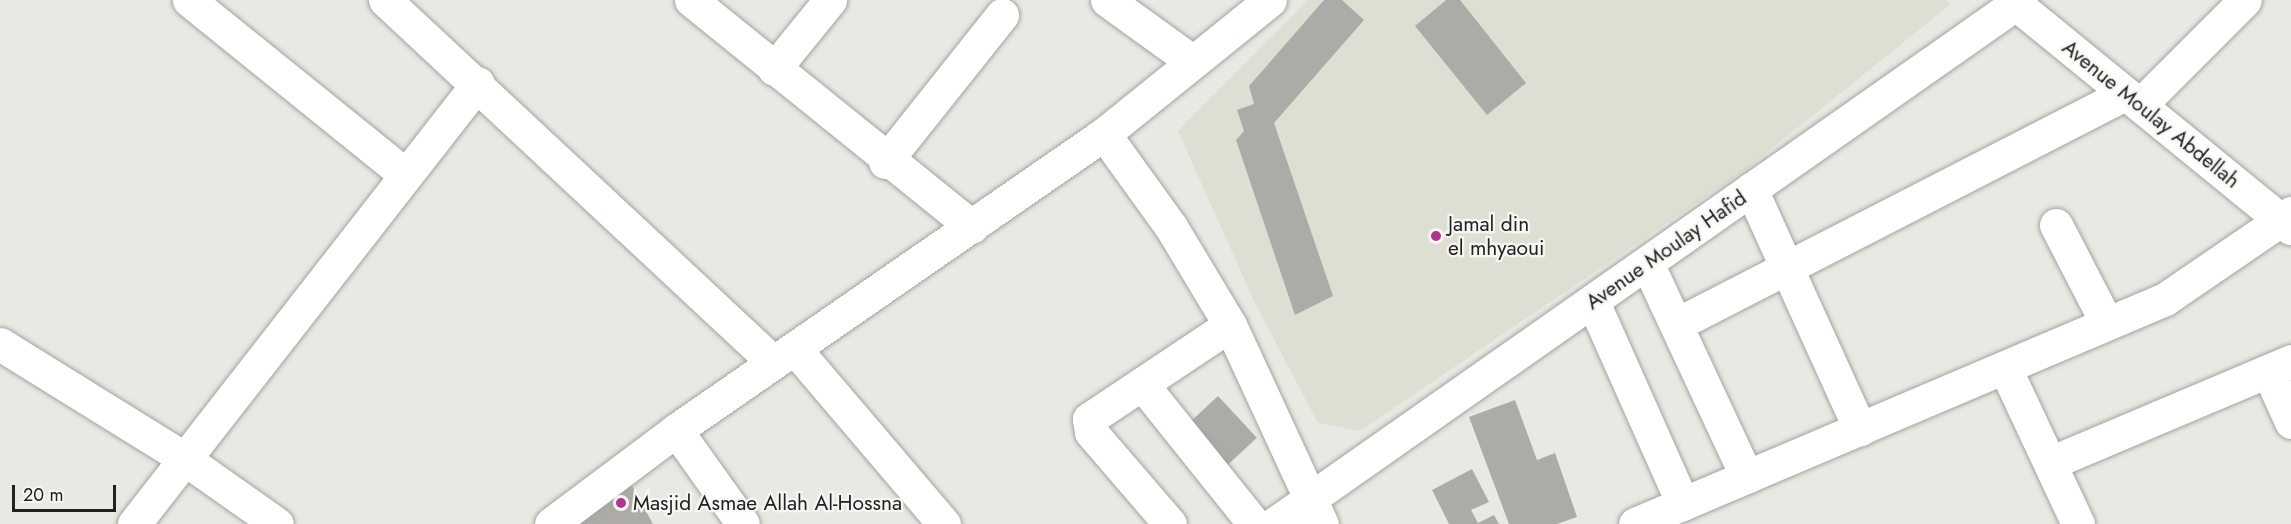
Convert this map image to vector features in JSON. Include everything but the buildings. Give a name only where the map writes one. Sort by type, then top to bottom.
[{"type":"street","points":[[189,0],[405,174]]},
{"type":"street","points":[[385,0],[784,355],[944,524]]},
{"type":"street","points":[[691,0],[885,162],[972,227]]},
{"type":"street","points":[[774,69],[830,0]]},
{"type":"street","points":[[1107,0],[1193,62]]},
{"type":"street","points":[[551,524],[676,430],[1104,134],[1270,0]]},
{"type":"street","points":[[1679,323],[1787,267],[2132,99],[2245,0]]},
{"type":"street","name":"Avenue Moulay Abdellah","points":[[2017,2],[2132,99],[2288,221]]},
{"type":"street","name":"Avenue Moulay Hafid","points":[[1274,524],[1317,513],[1593,302],[2017,2]]},
{"type":"street","points":[[885,162],[1002,15]]},
{"type":"street","points":[[134,524],[182,457],[478,83]]},
{"type":"street","points":[[1104,134],[1183,246],[1230,325],[1317,513]]},
{"type":"street","points":[[1751,189],[1860,429]]},
{"type":"street","points":[[1635,524],[2165,299],[2288,221]]},
{"type":"street","points":[[2056,225],[2107,324]]},
{"type":"street","points":[[1647,263],[1679,323],[1747,477]]},
{"type":"street","points":[[1593,302],[1683,504]]},
{"type":"street","points":[[1170,524],[1089,428],[1089,419],[1230,325]]},
{"type":"street","points":[[0,344],[182,457],[277,524]]},
{"type":"street","points":[[2050,463],[2279,365],[2291,422]]},
{"type":"street","points":[[2004,368],[2078,524]]},
{"type":"street","points":[[1142,384],[1254,524]]},
{"type":"street","points":[[676,430],[743,524]]},
{"type":"shaded area","name":"Jamal din el mhyaoui","points":[[1308,0],[1946,0],[1951,4],[1744,171],[1360,431],[1318,423],[1254,301],[1178,131]]},
{"type":"place","name":"Jamal din el mhyaoui","points":[[1436,236]]},
{"type":"place","name":"Masjid Asmae Allah Al-Hossna","points":[[621,503]]}]
